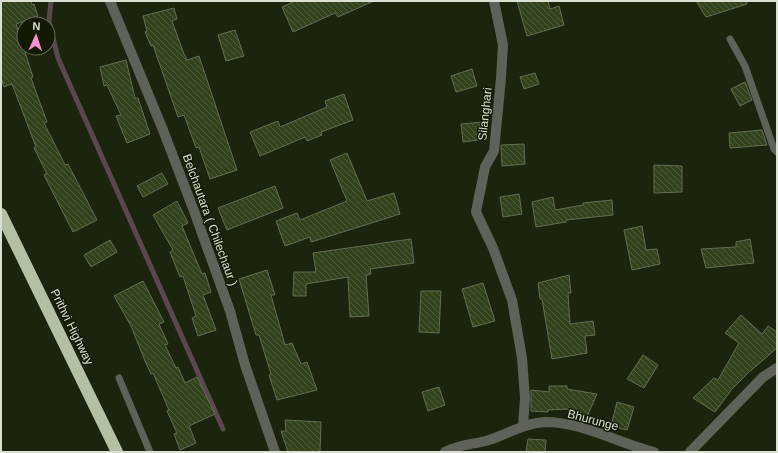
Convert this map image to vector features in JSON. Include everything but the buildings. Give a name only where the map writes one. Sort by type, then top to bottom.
[{"type":"highway","name":"Prithvi Highway","points":[[1,214],[117,452]]},
{"type":"street","name":"Belchautara ( Chilechaur )","points":[[110,1],[164,130],[230,311],[245,365],[275,452]]},
{"type":"street","name":"Silanghari","points":[[494,1],[503,46],[501,78],[494,151],[485,167],[476,212],[493,248],[512,300],[522,358],[525,398],[523,426]]},
{"type":"street","points":[[690,452],[763,377],[777,368]]},
{"type":"street","name":"Bhurunge","points":[[457,449],[488,440],[523,426],[545,422],[572,426],[596,432],[654,452]]},
{"type":"street","points":[[446,452],[457,449]]},
{"type":"lane","points":[[730,39],[746,66],[774,149],[777,152]]},
{"type":"lane","points":[[119,378],[150,452]]},
{"type":"waterway","points":[[51,1],[49,21],[58,58],[223,429]]}]
